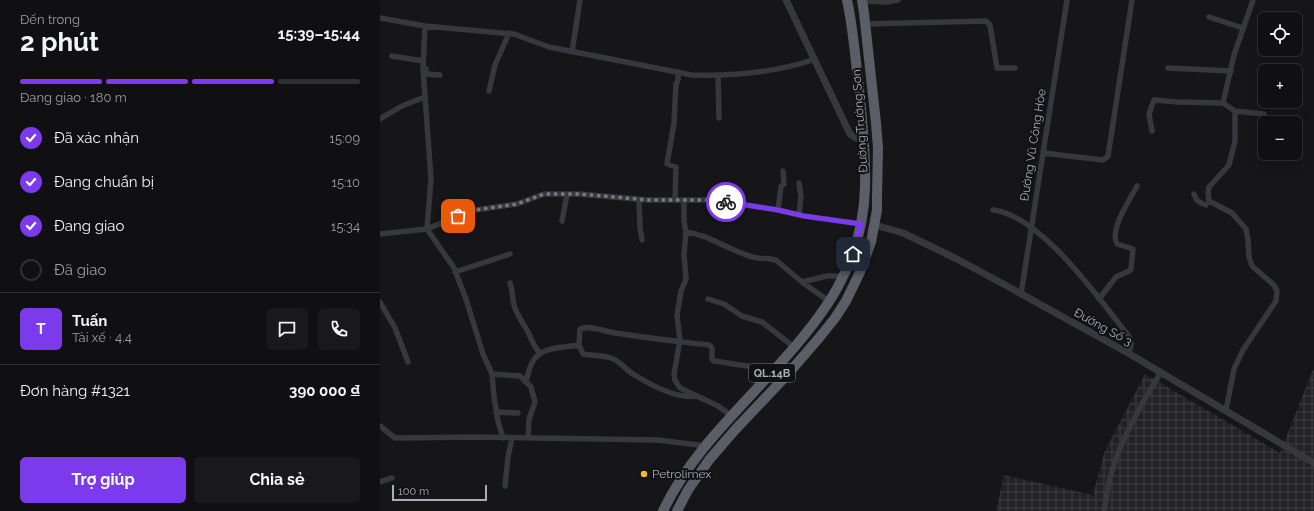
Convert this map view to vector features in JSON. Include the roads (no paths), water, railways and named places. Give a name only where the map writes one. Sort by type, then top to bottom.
[{"type":"highway","name":"Đường Trường Sơn","points":[[663,511],[673,490],[706,446],[808,332],[830,302],[844,276],[853,254],[861,224],[866,186],[864,139],[855,53],[847,0]]},
{"type":"highway","name":"Đường Trường Sơn","points":[[677,511],[688,490],[709,460],[787,375],[835,318],[846,301],[857,279],[871,242],[875,225],[878,197],[878,148],[862,1]]},
{"type":"street","points":[[572,52],[580,0]]},
{"type":"street","points":[[786,0],[850,134],[856,138],[864,139]]},
{"type":"street","points":[[862,1],[887,2],[898,0]]},
{"type":"street","name":"Đường Vũ Công Hòe","points":[[1021,294],[1067,0]]},
{"type":"street","points":[[1043,153],[1103,160],[1108,156],[1132,0]]},
{"type":"street","points":[[1223,103],[1243,28],[1253,0]]},
{"type":"street","points":[[1209,17],[1243,28]]},
{"type":"street","points":[[380,18],[425,26],[514,34],[549,47],[692,75],[763,72],[796,66],[815,59]]},
{"type":"street","points":[[865,24],[986,21],[990,25],[997,68],[1015,68]]},
{"type":"street","points":[[425,26],[423,62],[431,179],[427,229],[455,272],[466,299],[483,354],[492,374],[496,412],[503,438]]},
{"type":"street","points":[[489,91],[495,65],[509,34]]},
{"type":"street","points":[[392,56],[423,62]]},
{"type":"street","points":[[423,62],[426,68],[426,74],[440,75]]},
{"type":"street","points":[[1168,68],[1231,71]]},
{"type":"street","points":[[675,200],[676,167],[667,164],[674,123],[678,72]]},
{"type":"street","points":[[718,75],[719,118]]},
{"type":"street","points":[[380,119],[402,106],[425,97]]},
{"type":"street","points":[[1152,131],[1149,114],[1154,100],[1223,103],[1236,111],[1264,114]]},
{"type":"street","points":[[1226,410],[1234,369],[1243,350],[1276,301],[1277,291],[1274,285],[1252,266],[1249,257],[1246,229],[1232,213],[1209,201],[1209,187],[1229,165],[1235,142],[1236,111]]},
{"type":"street","points":[[778,210],[782,186],[784,184],[783,171]]},
{"type":"street","points":[[799,183],[801,197],[799,215]]},
{"type":"street","points":[[1099,299],[1116,277],[1129,271],[1131,267],[1133,249],[1118,244],[1116,241],[1116,235],[1122,213],[1137,186]]},
{"type":"street","points":[[380,234],[427,229],[475,210],[517,204],[544,194],[579,194],[639,200],[717,200],[799,215],[861,224]]},
{"type":"street","points":[[1194,194],[1195,199],[1201,204],[1206,205]]},
{"type":"street","points":[[562,221],[567,195]]},
{"type":"street","points":[[639,200],[642,240]]},
{"type":"street","points":[[684,200],[684,221],[686,232],[684,254],[686,279],[681,291],[678,316],[679,342],[674,374],[675,380],[680,388],[718,406],[732,416]]},
{"type":"street","points":[[994,210],[1008,214],[1031,226],[1073,266],[1131,340],[1131,348],[1128,353]]},
{"type":"street","name":"Đường Số 3","points":[[875,225],[903,233],[955,258],[1128,353],[1314,463]]},
{"type":"street","points":[[686,232],[699,234],[721,245],[754,258],[773,259],[781,263],[802,282],[830,302]]},
{"type":"street","points":[[455,272],[510,254]]},
{"type":"street","points":[[802,282],[827,276],[844,276]]},
{"type":"street","points":[[510,283],[513,291],[513,302],[518,315],[528,332],[533,345],[540,353]]},
{"type":"street","points":[[708,299],[724,304],[742,316],[762,322],[794,347]]},
{"type":"street","points":[[380,302],[395,328],[408,362]]},
{"type":"street","points":[[696,396],[689,397],[667,391],[632,373],[621,363],[611,358],[600,355],[583,354],[579,345],[579,330],[582,328],[587,328],[633,336],[708,345],[712,348],[713,360],[716,362],[774,370]]},
{"type":"street","points":[[526,381],[534,358],[540,353],[546,350],[579,345]]},
{"type":"street","points":[[1104,511],[1111,472],[1120,448],[1128,429],[1161,372]]},
{"type":"street","points":[[492,374],[520,376],[531,387],[535,402],[529,419],[528,438]]},
{"type":"street","points":[[496,412],[518,413]]},
{"type":"street","points":[[380,426],[395,438],[658,440],[706,446]]},
{"type":"street","points":[[505,486],[508,457],[512,438]]},
{"type":"street","points":[[380,482],[392,478]]},
{"type":"place","name":"Petrolimex","points":[[644,474]]}]
